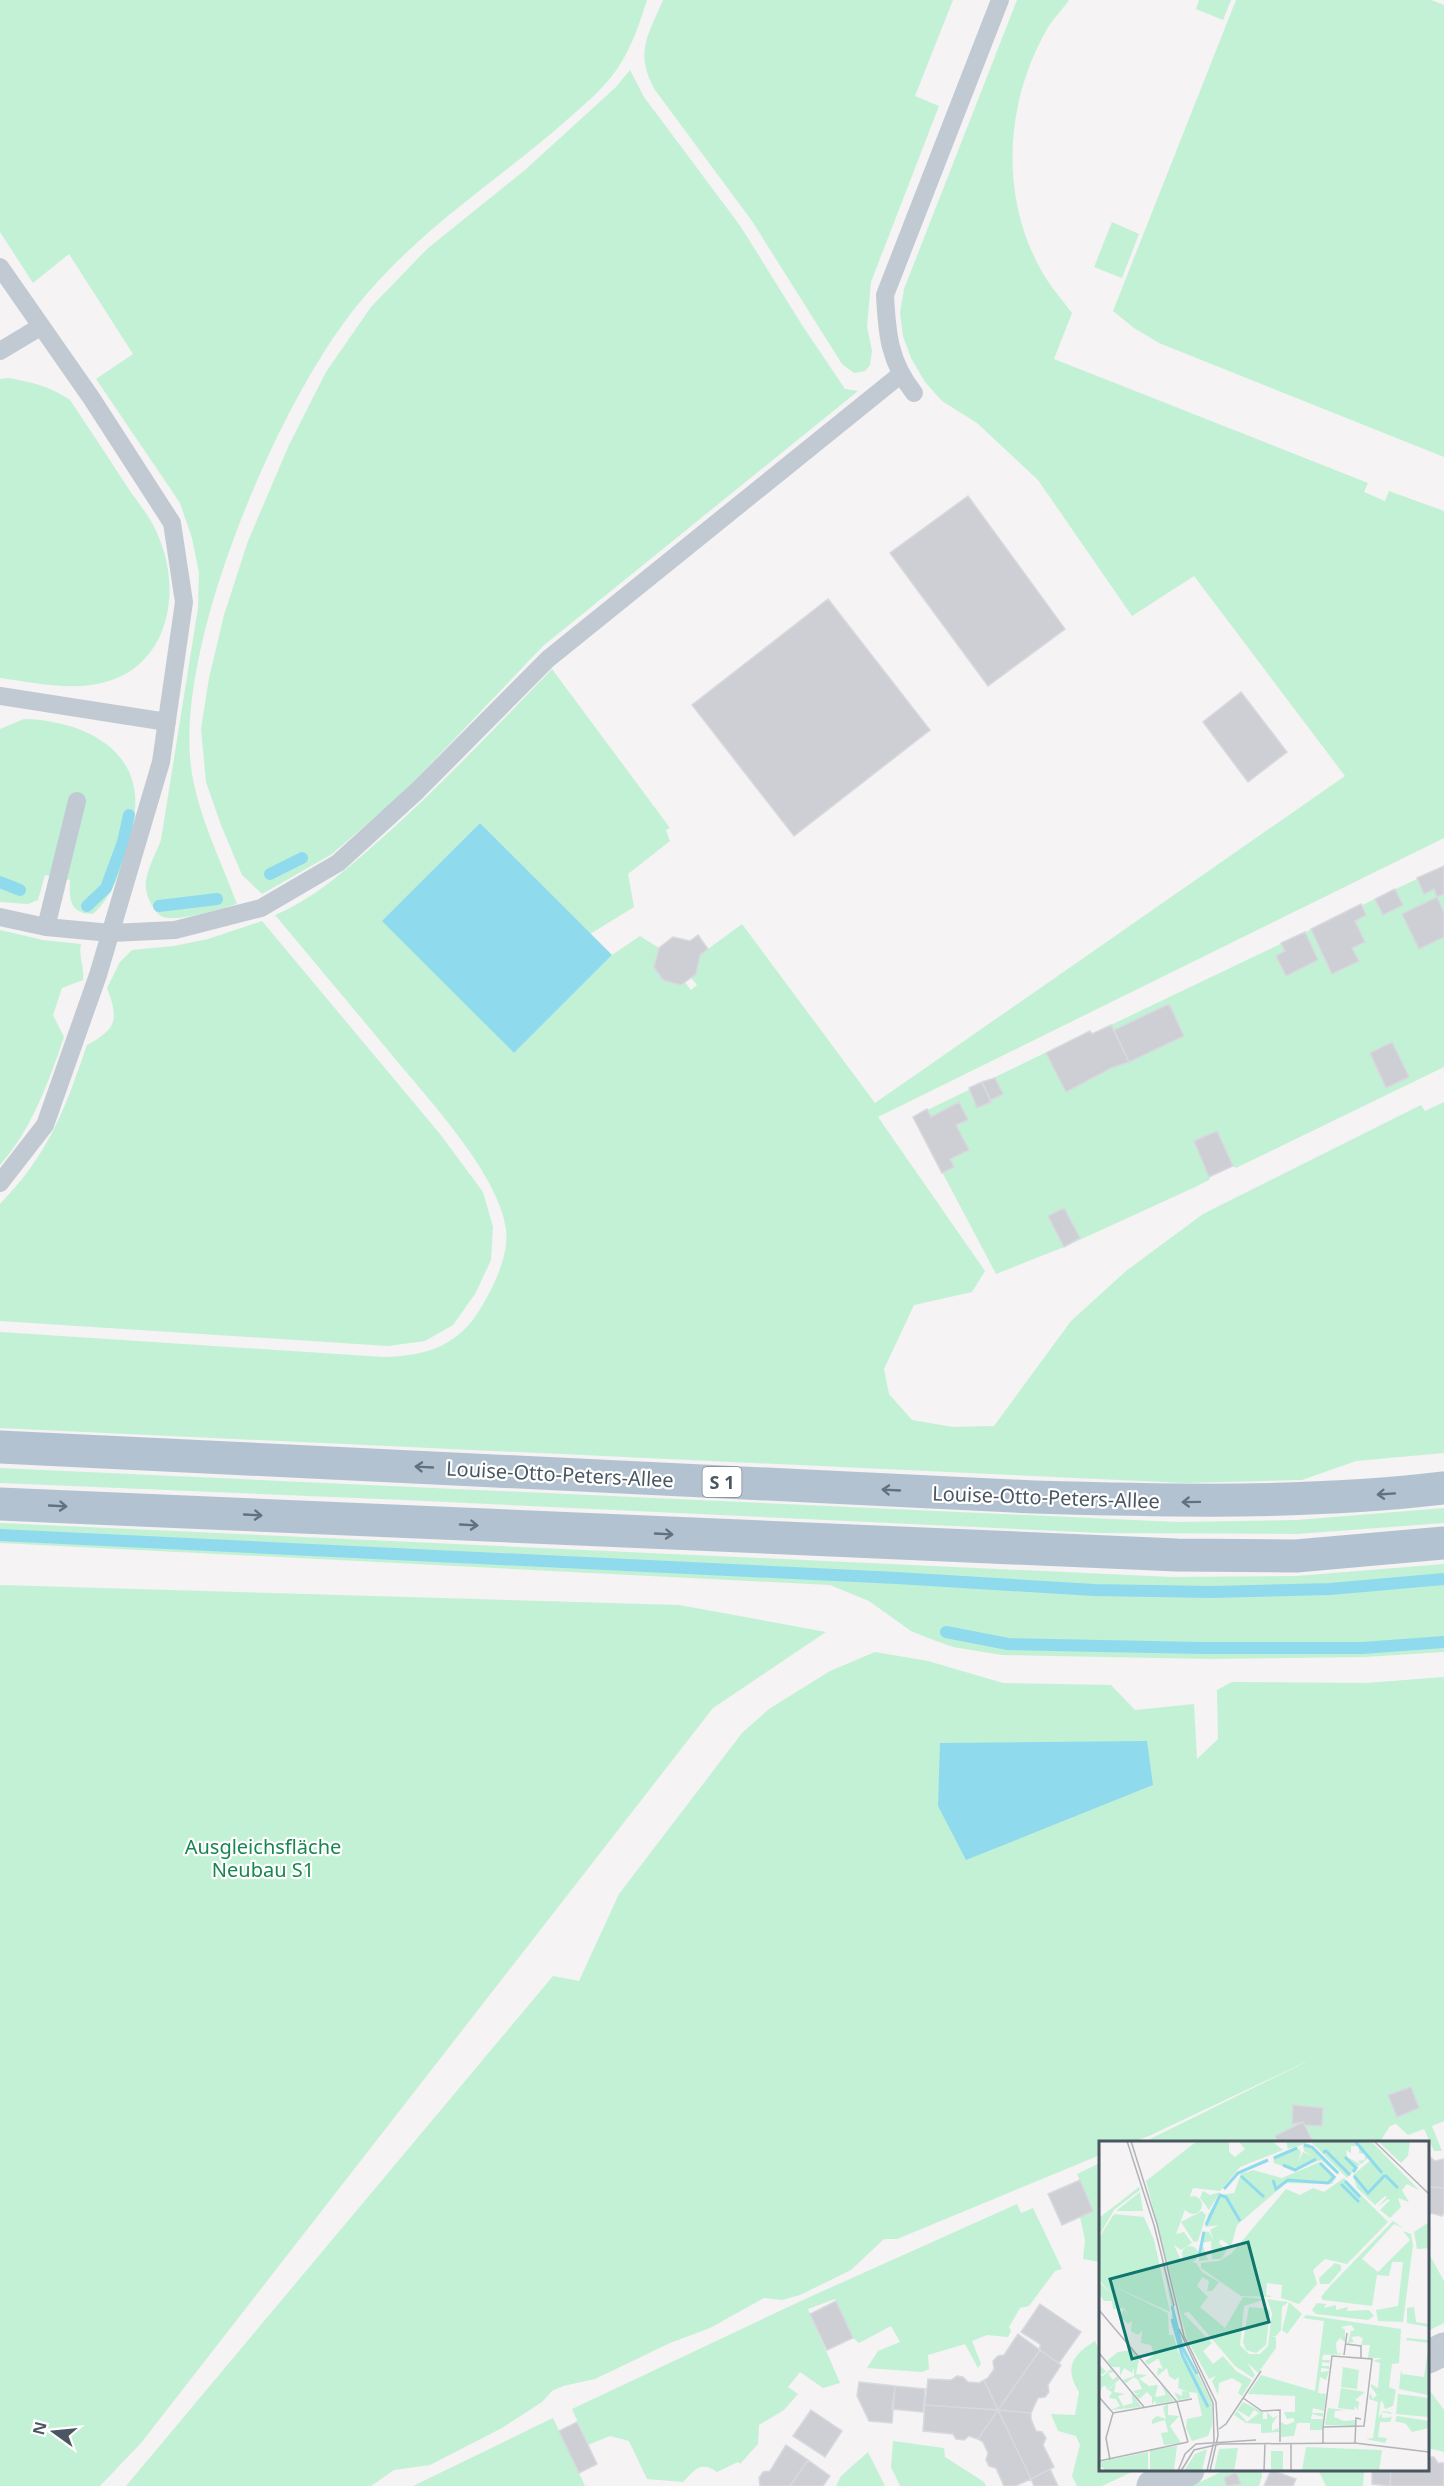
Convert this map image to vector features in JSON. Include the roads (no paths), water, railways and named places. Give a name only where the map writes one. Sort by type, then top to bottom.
[{"type":"main road","name":"Louise-Otto-Peters-Allee","points":[[0,1447],[1158,1501],[1296,1500],[1444,1488]]},
{"type":"main road","points":[[0,1504],[1165,1555],[1296,1556],[1444,1543]]},
{"type":"street","points":[[1429,2356],[1444,2349]]},
{"type":"street","points":[[1153,2486],[1184,2471]]},
{"type":"lane","points":[[914,393],[900,375],[888,338],[885,295],[1000,0]]},
{"type":"lane","points":[[0,267],[92,399],[172,523],[184,602],[161,762],[111,933],[45,1125],[0,1183]]},
{"type":"lane","points":[[0,351],[40,327]]},
{"type":"lane","points":[[0,917],[46,927],[111,933],[175,930],[261,908],[338,863],[417,791],[548,659],[900,375]]},
{"type":"lane","points":[[0,696],[167,722]]},
{"type":"lane","points":[[46,927],[77,801]]},
{"type":"water","points":[[480,823],[612,955],[514,1053],[382,921]]},
{"type":"water","points":[[1147,1741],[1153,1785],[966,1860],[938,1806],[940,1743]]},
{"type":"waterway","points":[[87,906],[106,888],[123,842],[129,815]]},
{"type":"waterway","points":[[270,874],[302,858]]},
{"type":"waterway","points":[[0,882],[20,890]]},
{"type":"waterway","points":[[159,906],[217,899]]},
{"type":"waterway","points":[[0,1535],[897,1578],[1094,1590],[1211,1592],[1330,1589],[1444,1579]]},
{"type":"waterway","points":[[946,1632],[1008,1644],[1202,1648],[1362,1648],[1444,1642]]},
{"type":"park label","name":"Ausgleichsfläche Neubau S1","points":[[263,1858]]}]
